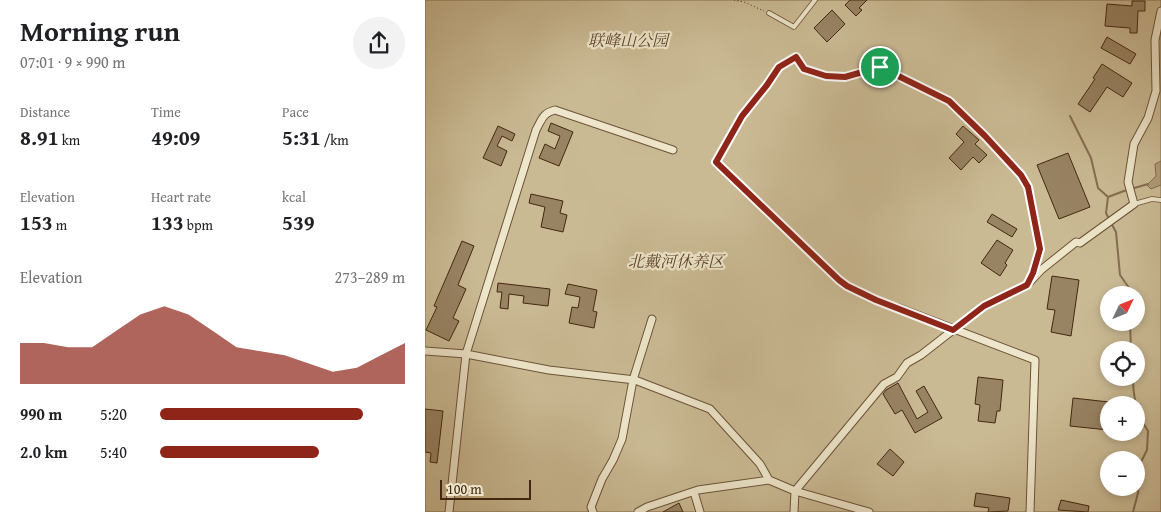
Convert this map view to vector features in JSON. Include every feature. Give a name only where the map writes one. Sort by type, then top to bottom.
[{"type":"street","points":[[794,512],[795,491],[884,384],[897,377],[907,363],[921,355],[984,306],[1027,285],[1041,270],[1076,242],[1080,242],[1134,201],[1128,182],[1134,144],[1148,118],[1156,91],[1155,40],[1161,11]]},
{"type":"street","points":[[449,512],[466,354],[536,130],[547,112],[555,110],[673,150]]},
{"type":"street","points":[[899,308],[934,323],[1035,360],[1030,512]]},
{"type":"street","points":[[593,512],[591,506],[601,479],[613,460],[622,439],[633,380],[652,319]]},
{"type":"street","points":[[425,351],[466,354],[549,370],[633,380],[710,409],[760,464],[769,480]]},
{"type":"street","points":[[638,512],[647,507],[694,492],[769,480],[795,491],[869,512]]},
{"type":"street","points":[[694,492],[700,512]]},
{"type":"lane","points":[[769,13],[794,27],[815,0]]},
{"type":"lane","points":[[1134,201],[1161,200]]},
{"type":"path","points":[[735,0],[769,13]]},
{"type":"path","points":[[899,308],[876,300],[839,280],[716,162],[742,116],[779,67],[796,57],[804,69],[826,76],[845,77],[880,67],[949,101],[1021,175],[1028,187],[1040,249],[1033,273]]},
{"type":"green space","name":"北戴河休养区","points":[[425,0],[1161,0],[1161,512],[425,512]]},
{"type":"shaded area","points":[[1161,161],[1161,185],[1151,189],[1147,185],[1156,176],[1155,164]]},
{"type":"building","points":[[850,0],[867,0],[859,8],[862,10],[856,16],[845,5]]},
{"type":"building","points":[[1132,1],[1145,1],[1145,11],[1138,11],[1137,33],[1130,33],[1130,28],[1105,26],[1107,4],[1132,6]]},
{"type":"building","points":[[832,10],[845,24],[827,42],[814,28]]},
{"type":"building","points":[[1107,37],[1136,54],[1130,64],[1101,48]]},
{"type":"building","points":[[1102,64],[1132,83],[1123,97],[1107,87],[1090,112],[1078,104],[1095,79],[1093,78]]},
{"type":"building","points":[[551,123],[573,132],[559,166],[539,158],[545,144],[555,149],[560,136],[548,131]]},
{"type":"building","points":[[498,126],[515,134],[512,141],[502,136],[497,146],[507,151],[501,166],[483,158]]},
{"type":"building","points":[[963,126],[979,140],[975,144],[987,155],[979,163],[973,157],[961,170],[949,158],[964,142],[956,134]]},
{"type":"building","points":[[1068,153],[1090,207],[1059,219],[1037,165]]},
{"type":"building","points":[[531,194],[563,201],[560,213],[567,215],[563,232],[541,227],[545,207],[529,203]]},
{"type":"building","points":[[992,214],[1017,229],[1012,237],[987,222]]},
{"type":"building","points":[[997,240],[1013,250],[1000,276],[981,263]]},
{"type":"building","points":[[462,241],[474,246],[458,285],[466,289],[453,318],[459,321],[449,341],[426,330],[437,307],[434,306]]},
{"type":"building","points":[[1052,276],[1079,280],[1071,336],[1051,332],[1055,310],[1047,309]]},
{"type":"building","points":[[498,283],[550,289],[548,306],[523,303],[524,296],[509,294],[508,309],[500,308],[502,292],[497,292]]},
{"type":"building","points":[[568,284],[597,290],[593,311],[597,312],[594,328],[569,323],[572,307],[578,308],[580,297],[565,294]]},
{"type":"building","points":[[978,377],[1003,380],[1000,411],[997,411],[995,423],[978,421],[980,405],[975,404]]},
{"type":"building","points":[[898,383],[917,419],[928,412],[916,391],[924,386],[942,418],[915,433],[902,410],[895,414],[883,394]]},
{"type":"building","points":[[1073,398],[1100,401],[1100,429],[1070,426]]},
{"type":"building","points":[[425,409],[443,411],[437,463],[430,462],[431,453],[425,452]]},
{"type":"building","points":[[890,449],[904,462],[893,476],[877,464]]},
{"type":"building","points":[[976,493],[1010,498],[1008,511],[988,512],[989,508],[974,506]]},
{"type":"building","points":[[1061,500],[1089,506],[1088,512],[1058,510]]},
{"type":"building","points":[[679,503],[683,512],[663,512]]},
{"type":"waterway","points":[[1070,116],[1091,158],[1098,188],[1108,197],[1106,213],[1109,219]]},
{"type":"waterway","points":[[1108,197],[1148,184]]},
{"type":"waterway","points":[[1111,223],[1116,232],[1120,275],[1128,286]]},
{"type":"waterway","points":[[1130,331],[1131,341]]},
{"type":"waterway","points":[[1133,512],[1138,493],[1141,462],[1147,450],[1148,431],[1136,406],[1134,386]]},
{"type":"route","points":[[796,57],[804,69],[826,76],[845,77],[880,67],[949,101],[1021,175],[1028,187],[1040,249],[1033,273],[1027,285],[984,306],[953,330],[876,300],[847,286],[716,162],[742,116],[755,98],[773,78],[779,67],[796,57]]},
{"type":"park label","name":"联峰山公园","points":[[628,40]]}]
